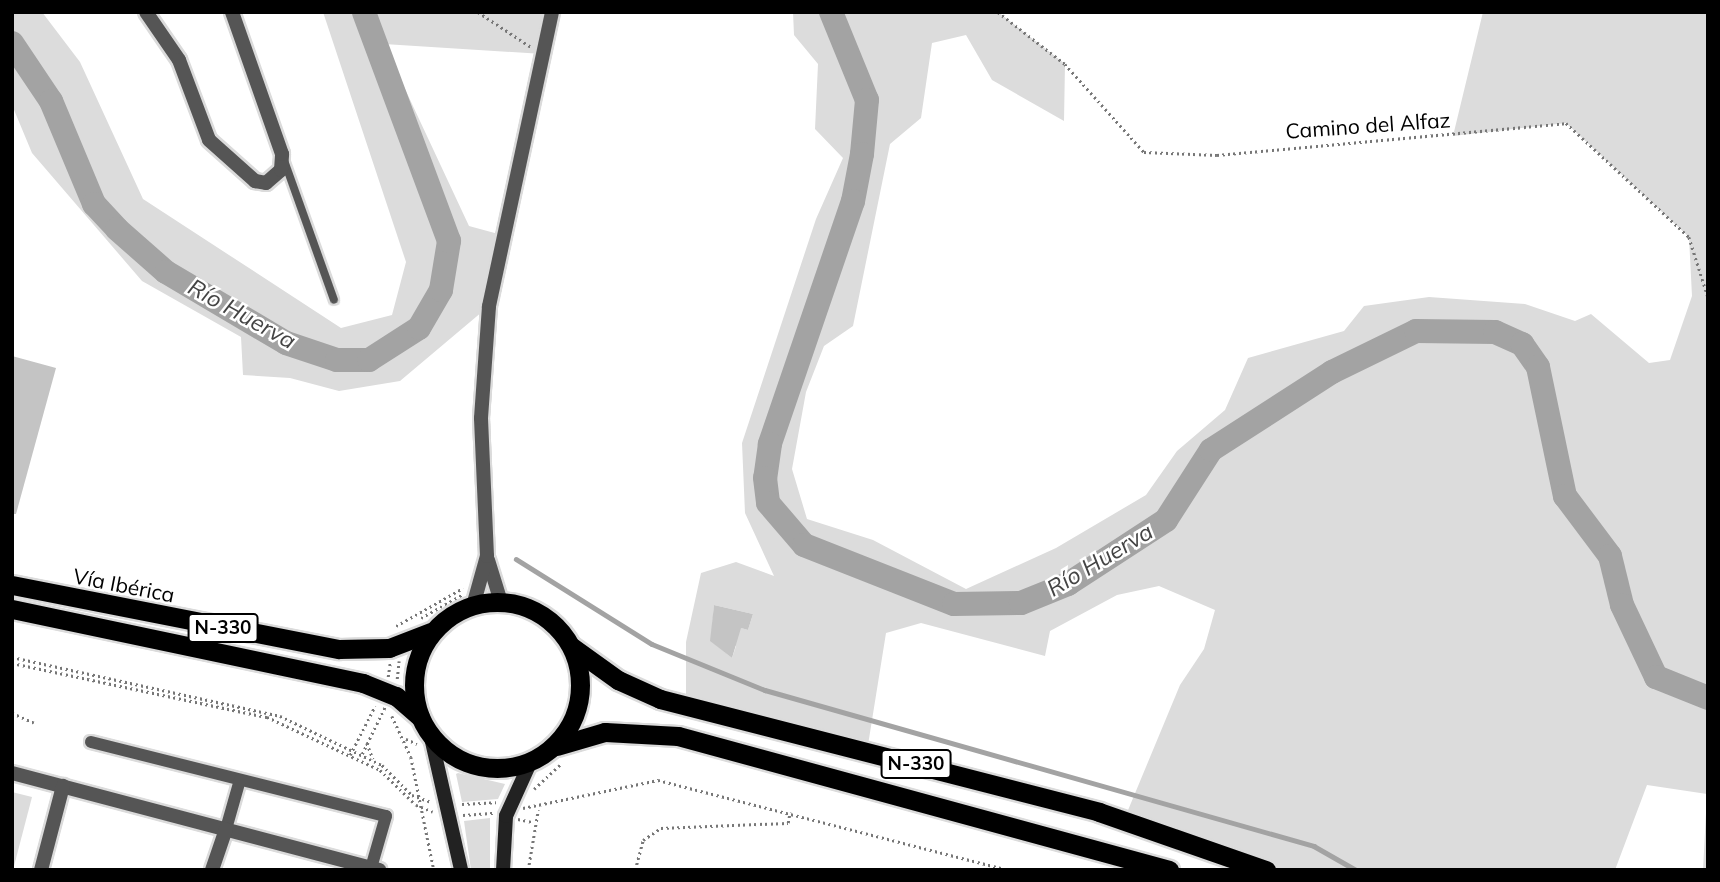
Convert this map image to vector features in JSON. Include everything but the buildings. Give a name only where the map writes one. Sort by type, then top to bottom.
[{"type":"highway","name":"Vía Ibérica","points":[[12,585],[339,649],[398,646],[432,631]]},
{"type":"highway","name":"N-330","points":[[432,631],[473,606],[501,602],[537,612],[572,647],[660,699],[1099,812],[1266,870]]},
{"type":"highway","name":"N-330","points":[[12,609],[374,686],[468,763],[530,763],[565,751],[605,732],[678,736],[1170,870]]},
{"type":"highway","points":[[426,726],[415,669],[432,631]]},
{"type":"highway","points":[[565,751],[581,695],[572,647]]},
{"type":"main road","points":[[426,726],[451,809],[461,870]]},
{"type":"main road","points":[[503,870],[506,816],[530,763]]},
{"type":"street","points":[[146,12],[179,60],[220,154],[266,183],[281,170],[282,154],[232,12]]},
{"type":"street","points":[[501,602],[487,556],[481,418],[489,306],[552,12]]},
{"type":"street","points":[[473,606],[487,556]]},
{"type":"street","points":[[12,773],[375,869],[386,816],[91,742]]},
{"type":"street","points":[[212,870],[240,780]]},
{"type":"street","points":[[41,870],[63,786]]},
{"type":"lane","points":[[282,154],[334,300]]},
{"type":"path","points":[[478,12],[543,54]]},
{"type":"path","name":"Camino del Alfaz","points":[[998,12],[1065,64],[1144,152],[1217,155],[1566,123],[1689,237],[1708,297]]},
{"type":"path","points":[[12,657],[262,710],[353,748],[373,760],[421,799],[451,809],[497,802]]},
{"type":"path","points":[[12,663],[267,717],[380,770],[424,809],[451,809],[532,822]]},
{"type":"path","points":[[376,705],[393,716],[405,739],[424,809],[434,870]]},
{"type":"path","points":[[12,713],[34,723]]},
{"type":"path","points":[[367,743],[373,760]]},
{"type":"path","points":[[350,755],[353,748]]},
{"type":"path","points":[[531,794],[565,751]]},
{"type":"path","points":[[528,800],[525,808],[538,810],[659,780],[1009,870]]},
{"type":"path","points":[[528,870],[532,822],[538,810]]},
{"type":"path","points":[[635,870],[643,840],[661,828],[788,823],[790,812]]},
{"type":"shaded area","points":[[12,12],[42,12],[80,62],[143,199],[341,328],[392,315],[406,262],[323,12],[552,12],[543,54],[384,44],[469,226],[502,235],[489,306],[400,381],[339,391],[290,378],[243,375],[241,337],[142,281],[32,153],[12,105]]},
{"type":"shaded area","points":[[793,12],[998,12],[1065,64],[1064,121],[992,80],[966,35],[932,43],[921,118],[890,144],[853,326],[824,346],[806,392],[792,469],[807,519],[873,540],[966,589],[1056,548],[1146,495],[1177,451],[1225,410],[1248,358],[1344,331],[1364,306],[1429,297],[1525,304],[1575,321],[1591,314],[1649,363],[1670,360],[1692,296],[1689,237],[1566,123],[1453,136],[1483,12],[1708,12],[1708,870],[1703,870],[1707,794],[1647,785],[1615,870],[1282,870],[1126,815],[1180,685],[1204,649],[1215,610],[1159,586],[1117,595],[1050,631],[1045,656],[921,623],[886,633],[868,745],[686,700],[686,642],[701,573],[736,562],[774,576],[745,513],[742,443],[816,219],[843,158],[815,129],[818,64],[794,35]],"holes":[[[714,605],[753,614],[748,630],[728,624],[726,641],[736,646],[732,658],[711,641]]]},
{"type":"shaded area","points":[[456,774],[505,784],[498,799],[462,802]]},
{"type":"shaded area","points":[[12,792],[32,797],[13,870],[12,870]]},
{"type":"shaded area","points":[[490,818],[490,870],[471,870],[464,821]]},
{"type":"waterway","name":"Río Huerva","points":[[12,43],[51,101],[94,204],[117,229],[166,272],[286,343],[337,360],[369,360],[419,328],[441,290],[449,241],[364,12]]},
{"type":"waterway","name":"Río Huerva","points":[[831,12],[867,100],[862,154],[853,201],[770,444],[765,478],[768,503],[804,545],[954,604],[1021,603],[1068,584],[1166,520],[1211,450],[1332,372],[1416,331],[1495,332],[1522,344],[1538,367],[1565,496],[1610,556],[1622,605],[1656,677],[1708,698]]},
{"type":"waterway","points":[[516,559],[652,644],[765,690],[1314,846],[1356,870]]}]
